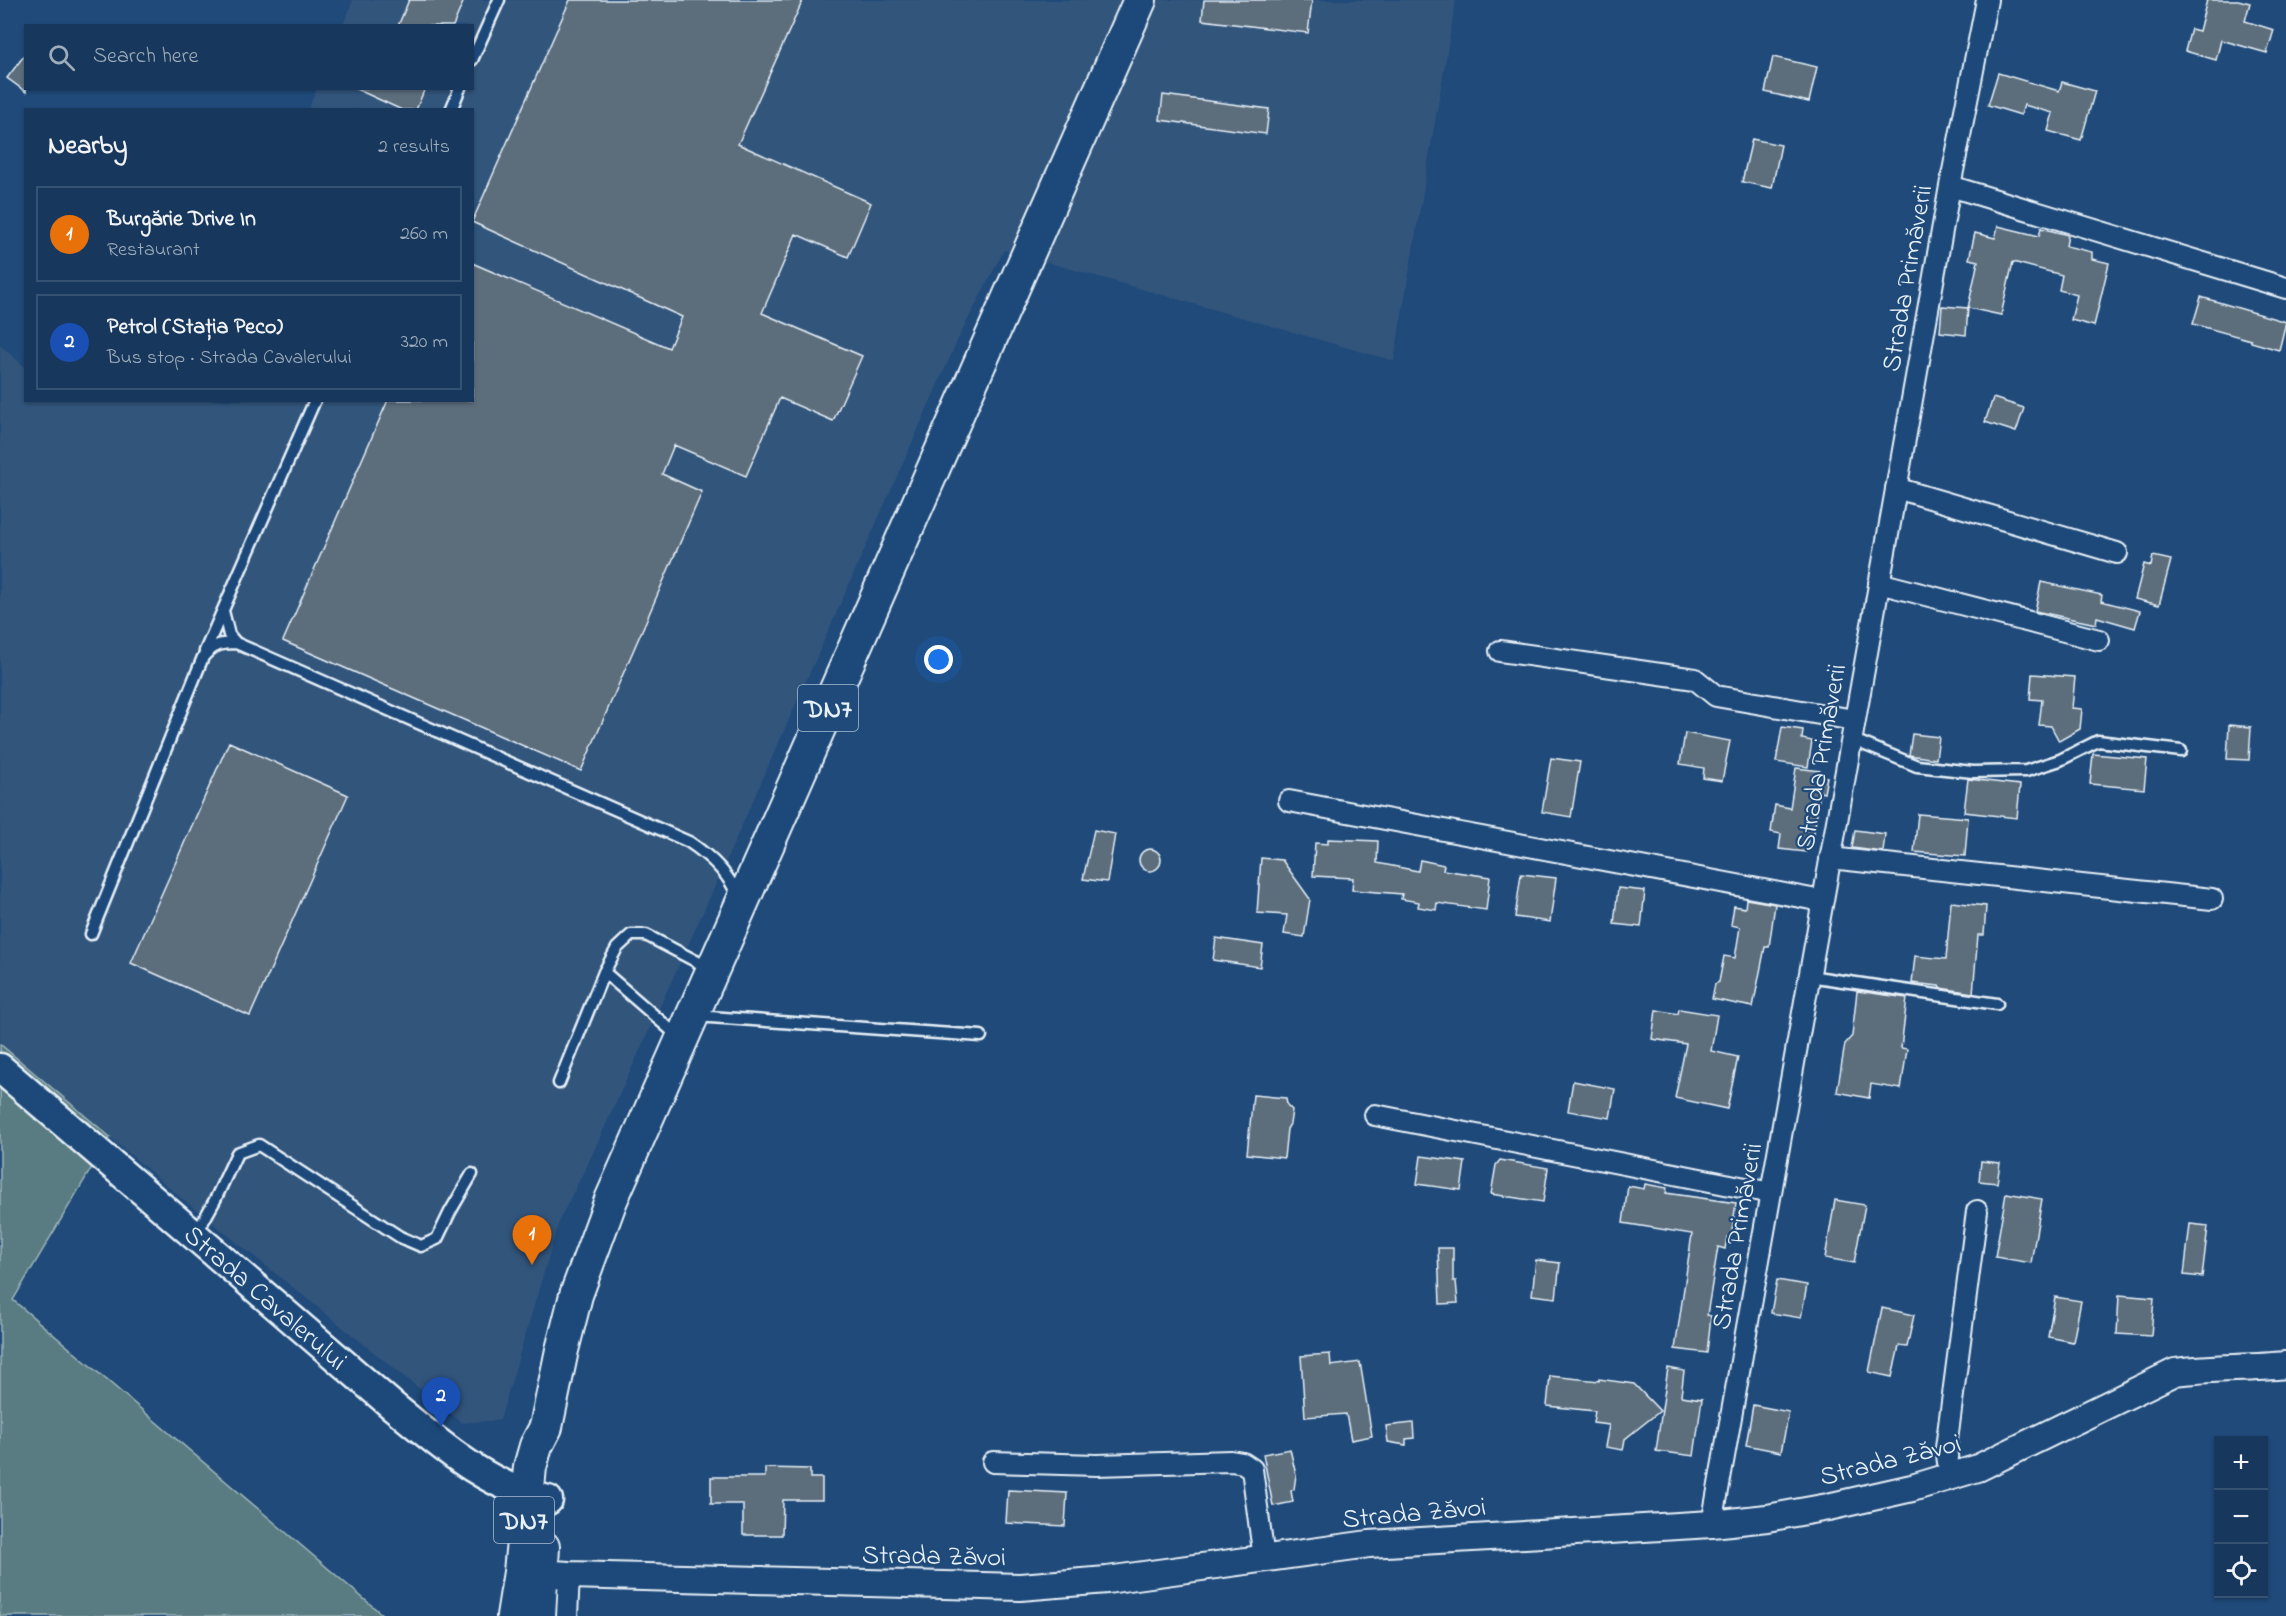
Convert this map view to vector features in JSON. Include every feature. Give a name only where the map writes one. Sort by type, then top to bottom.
[{"type":"main road","name":"DN7","points":[[539,1616],[543,1574],[537,1498],[530,1467],[536,1446],[546,1427],[576,1295],[594,1244],[712,970],[1140,0]]},
{"type":"main road","name":"Strada Cavalerului","points":[[0,1068],[447,1450],[483,1475],[537,1498]]},
{"type":"main road","name":"DN7","points":[[513,1616],[543,1574]]},
{"type":"street","name":"Strada Primăverii","points":[[1712,1524],[1950,186],[1987,0]]},
{"type":"street","points":[[1950,186],[2286,288]]},
{"type":"street","points":[[1896,488],[2117,553]]},
{"type":"street","points":[[1879,583],[2099,640]]},
{"type":"street","points":[[1500,651],[1695,679],[1716,696],[1853,729]]},
{"type":"street","points":[[1289,801],[1822,901]]},
{"type":"street","points":[[1830,858],[2212,899]]},
{"type":"street","points":[[1375,1115],[1771,1193]]},
{"type":"street","points":[[1950,1477],[1946,1448],[1977,1211]]},
{"type":"street","name":"Strada Zăvoi","points":[[543,1574],[1020,1587],[1107,1580],[1369,1544],[1712,1524],[1767,1518],[1912,1488],[1977,1468],[2175,1372],[2207,1368],[2255,1368],[2286,1365]]},
{"type":"street","points":[[993,1462],[1097,1465],[1231,1461],[1243,1463],[1252,1470],[1264,1559]]},
{"type":"street","points":[[543,1574],[567,1616]]},
{"type":"lane","points":[[474,56],[499,0]]},
{"type":"lane","points":[[452,108],[459,90]]},
{"type":"lane","points":[[91,934],[203,657],[314,402]]},
{"type":"lane","points":[[223,611],[229,635],[236,642],[689,842],[709,855],[723,871],[734,887],[741,906]]},
{"type":"lane","points":[[203,657],[213,646],[236,642]]},
{"type":"lane","points":[[1853,729],[1917,766],[1974,772],[2026,771],[2060,760],[2098,741],[2181,751]]},
{"type":"lane","points":[[559,1083],[604,972],[617,948],[631,935],[646,935],[712,970]]},
{"type":"lane","points":[[604,972],[687,1028],[981,1036]]},
{"type":"lane","points":[[1809,976],[1997,1004]]},
{"type":"lane","points":[[194,1236],[215,1200],[237,1153],[259,1145],[400,1237],[421,1246],[437,1239],[472,1174]]},
{"type":"shaded area","points":[[353,0],[1456,0],[1394,361],[1004,250],[960,335],[711,895],[592,1155],[560,1219],[500,1420],[462,1423],[180,1197],[0,1044],[0,345],[24,366],[24,402],[474,402],[474,108],[308,108],[317,90],[474,90],[474,24],[343,24]]},
{"type":"green space","points":[[0,1044],[110,1137],[13,1300],[384,1616],[0,1616]]},
{"type":"building","points":[[409,0],[464,0],[454,24],[399,24]]},
{"type":"building","points":[[570,0],[803,0],[738,144],[871,203],[848,257],[796,234],[762,313],[862,356],[833,421],[780,398],[746,476],[674,445],[662,474],[702,492],[581,771],[283,641],[387,402],[474,402],[474,264],[669,348],[682,317],[474,223],[474,217]]},
{"type":"building","points":[[1204,0],[1312,0],[1308,33],[1202,20]]},
{"type":"building","points":[[2207,0],[2238,0],[2250,3],[2245,21],[2274,30],[2267,53],[2221,40],[2216,60],[2185,51],[2191,29],[2199,31]]},
{"type":"building","points":[[24,56],[24,90],[26,92],[7,78]]},
{"type":"building","points":[[1773,57],[1817,67],[1809,102],[1765,92]]},
{"type":"building","points":[[1998,73],[2059,91],[2062,82],[2095,91],[2081,140],[2048,131],[2053,113],[2024,105],[2021,115],[1988,105]]},
{"type":"building","points":[[358,90],[424,90],[417,108],[398,108]]},
{"type":"building","points":[[1163,95],[1269,109],[1266,134],[1160,120]]},
{"type":"building","points":[[1752,139],[1781,145],[1772,188],[1742,182]]},
{"type":"building","points":[[1998,226],[2039,236],[2041,228],[2068,235],[2066,246],[2092,252],[2092,259],[2109,263],[2094,326],[2071,320],[2077,295],[2059,290],[2062,275],[2013,262],[2001,315],[1968,308],[1978,261],[1969,259],[1975,233],[1995,238]]},
{"type":"building","points":[[2201,297],[2286,322],[2279,350],[2193,324]]},
{"type":"building","points":[[1942,306],[1968,308],[1966,335],[1940,332]]},
{"type":"building","points":[[1993,398],[2024,408],[2016,432],[1985,422]]},
{"type":"building","points":[[2153,556],[2171,560],[2159,605],[2135,599],[2144,564],[2151,566]]},
{"type":"building","points":[[2041,582],[2102,595],[2101,601],[2140,611],[2135,628],[2097,617],[2096,624],[2035,611]]},
{"type":"building","points":[[2032,674],[2075,677],[2072,708],[2082,709],[2080,729],[2059,741],[2051,726],[2039,725],[2042,700],[2030,699]]},
{"type":"building","points":[[2229,725],[2251,727],[2249,760],[2227,759]]},
{"type":"building","points":[[1782,727],[1803,730],[1802,739],[1812,741],[1808,767],[1776,762]]},
{"type":"building","points":[[1685,733],[1730,741],[1722,781],[1703,778],[1704,768],[1680,764]]},
{"type":"building","points":[[1912,734],[1939,737],[1936,759],[1909,755]]},
{"type":"building","points":[[229,742],[348,795],[250,1016],[131,963]]},
{"type":"building","points":[[2093,754],[2147,759],[2144,789],[2090,784]]},
{"type":"building","points":[[1551,758],[1580,762],[1571,817],[1542,812]]},
{"type":"building","points":[[1796,768],[1820,771],[1820,776],[1827,777],[1824,793],[1820,792],[1813,839],[1808,838],[1806,852],[1779,849],[1781,834],[1771,832],[1775,805],[1790,808]]},
{"type":"building","points":[[1968,779],[2020,785],[2017,818],[1964,812]]},
{"type":"building","points":[[1918,814],[1968,818],[1965,856],[1914,852]]},
{"type":"building","points":[[1094,830],[1115,834],[1107,882],[1083,879]]},
{"type":"building","points":[[1855,830],[1885,834],[1883,852],[1852,848]]},
{"type":"building","points":[[1328,839],[1378,841],[1377,863],[1418,871],[1420,860],[1444,865],[1443,870],[1490,877],[1486,910],[1437,903],[1436,910],[1418,907],[1419,902],[1401,899],[1402,894],[1352,890],[1353,878],[1313,876],[1315,843],[1328,844]]},
{"type":"building","points":[[1150,849],[1158,852],[1161,860],[1158,868],[1150,871],[1142,868],[1139,860],[1142,852]]},
{"type":"building","points":[[1261,858],[1282,860],[1310,899],[1304,937],[1284,934],[1287,915],[1257,913]]},
{"type":"building","points":[[1521,874],[1556,878],[1550,922],[1515,917]]},
{"type":"building","points":[[1618,888],[1645,891],[1641,927],[1614,924]]},
{"type":"building","points":[[1746,899],[1775,904],[1769,947],[1765,947],[1753,1007],[1712,999],[1715,984],[1719,982],[1724,956],[1735,958],[1740,927],[1731,925],[1734,906],[1745,908]]},
{"type":"building","points":[[1951,902],[1986,906],[1984,935],[1978,935],[1973,993],[1912,983],[1915,956],[1946,959]]},
{"type":"building","points":[[1216,938],[1263,945],[1260,967],[1213,960]]},
{"type":"building","points":[[1857,991],[1907,998],[1901,1048],[1907,1049],[1901,1089],[1871,1084],[1869,1098],[1837,1092],[1845,1044],[1852,1036]]},
{"type":"building","points":[[1679,1009],[1717,1015],[1711,1051],[1738,1057],[1727,1109],[1675,1098],[1686,1044],[1652,1039],[1656,1010],[1678,1014]]},
{"type":"building","points":[[1573,1081],[1615,1089],[1610,1118],[1568,1111]]},
{"type":"building","points":[[1253,1095],[1286,1098],[1287,1105],[1292,1110],[1287,1129],[1284,1158],[1247,1154]]},
{"type":"building","points":[[1421,1156],[1465,1162],[1461,1190],[1417,1184]]},
{"type":"building","points":[[1500,1160],[1548,1168],[1543,1202],[1491,1194],[1496,1165]]},
{"type":"building","points":[[1981,1161],[2000,1163],[1997,1183],[1979,1181]]},
{"type":"building","points":[[1645,1184],[1667,1188],[1666,1193],[1736,1203],[1731,1237],[1727,1237],[1725,1249],[1718,1247],[1707,1315],[1711,1316],[1707,1353],[1675,1349],[1692,1234],[1623,1223],[1628,1186],[1644,1189]]},
{"type":"building","points":[[2006,1193],[2042,1199],[2031,1263],[1995,1257]]},
{"type":"building","points":[[1835,1200],[1865,1205],[1854,1263],[1825,1258]]},
{"type":"building","points":[[2190,1224],[2208,1226],[2202,1277],[2184,1275]]},
{"type":"building","points":[[1438,1248],[1453,1248],[1453,1281],[1456,1281],[1458,1303],[1440,1304]]},
{"type":"building","points":[[1536,1260],[1560,1263],[1556,1298],[1532,1295]]},
{"type":"building","points":[[1777,1280],[1807,1285],[1801,1318],[1771,1313]]},
{"type":"building","points":[[2119,1295],[2154,1298],[2151,1336],[2117,1334]]},
{"type":"building","points":[[2055,1297],[2081,1301],[2073,1342],[2048,1337]]},
{"type":"building","points":[[1882,1308],[1914,1315],[1907,1347],[1899,1346],[1892,1377],[1869,1372]]},
{"type":"building","points":[[1330,1354],[1331,1366],[1360,1362],[1372,1436],[1351,1440],[1346,1414],[1305,1417],[1301,1356]]},
{"type":"building","points":[[1668,1368],[1684,1371],[1681,1396],[1702,1399],[1694,1456],[1656,1451]]},
{"type":"building","points":[[1550,1376],[1634,1384],[1660,1411],[1625,1439],[1623,1450],[1605,1447],[1609,1425],[1593,1423],[1595,1411],[1547,1406]]},
{"type":"building","points":[[1753,1405],[1789,1412],[1781,1452],[1746,1445]]},
{"type":"building","points":[[1413,1423],[1414,1438],[1406,1439],[1406,1445],[1388,1442],[1386,1426]]},
{"type":"building","points":[[1290,1449],[1296,1475],[1294,1489],[1291,1491],[1293,1502],[1273,1506],[1263,1454]]},
{"type":"building","points":[[765,1468],[810,1469],[810,1478],[822,1478],[822,1500],[783,1500],[782,1535],[743,1535],[743,1504],[711,1504],[711,1477],[765,1477]]},
{"type":"building","points":[[1008,1490],[1067,1493],[1065,1526],[1006,1523]]},
{"type":"place","name":"Burgărie Drive In","points":[[532,1265]]},
{"type":"place","name":"Petrol (Stația Peco)","points":[[441,1427]]}]
